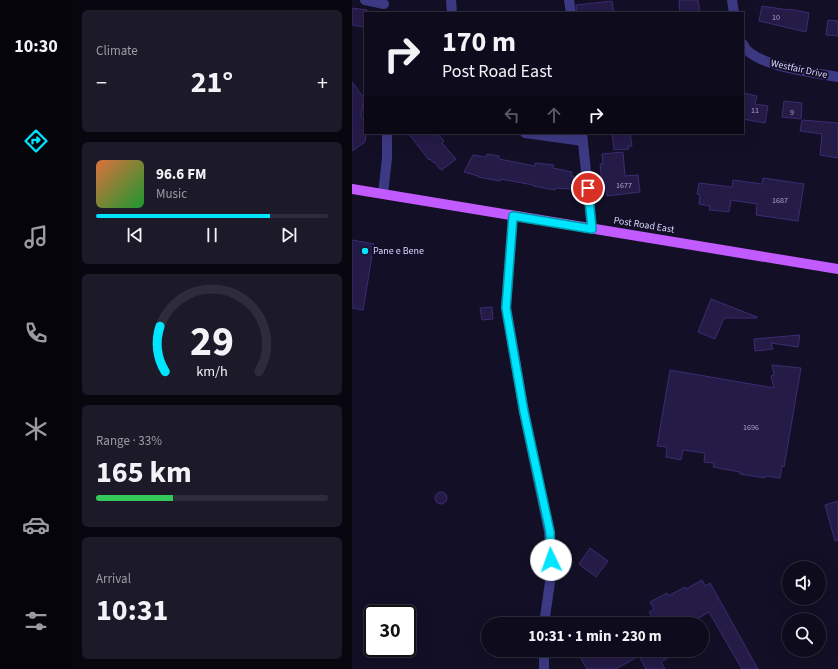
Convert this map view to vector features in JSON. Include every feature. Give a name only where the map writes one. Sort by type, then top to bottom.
[{"type":"main road","name":"Post Road East","points":[[352,189],[838,269]]},
{"type":"street","points":[[364,0],[384,6]]},
{"type":"street","points":[[451,0],[452,12]]},
{"type":"street","points":[[569,0],[571,12]]},
{"type":"street","points":[[732,0],[734,12]]},
{"type":"street","name":"Westfair Drive","points":[[744,47],[754,56],[771,64],[838,77]]},
{"type":"street","points":[[383,194],[387,158],[387,134]]},
{"type":"street","points":[[540,134],[583,137],[592,229]]},
{"type":"street","points":[[513,216],[506,308],[524,412],[550,532],[551,575],[545,617]]},
{"type":"street","points":[[544,657],[544,669]]},
{"type":"building","points":[[679,0],[698,0],[700,12],[680,12]]},
{"type":"building","points":[[612,1],[614,12],[577,12],[576,5]]},
{"type":"building","points":[[762,6],[809,13],[806,32],[759,21]]},
{"type":"building","points":[[352,8],[367,10],[366,12],[364,12],[364,27],[352,25]]},
{"type":"building","points":[[828,20],[838,21],[838,36],[826,35]]},
{"type":"building","points":[[352,82],[364,98],[361,116],[364,120],[364,134],[366,134],[365,142],[352,151]]},
{"type":"building","points":[[744,93],[757,96],[755,104],[768,106],[765,123],[744,119]]},
{"type":"building","points":[[784,101],[802,103],[801,119],[782,117]]},
{"type":"building","points":[[802,120],[838,123],[838,158],[820,155],[822,134],[800,131]]},
{"type":"building","points":[[409,134],[438,134],[444,141],[442,143],[456,159],[442,170],[434,162],[430,159],[429,160]]},
{"type":"building","points":[[612,134],[630,134],[632,146],[628,146],[629,149],[614,150]]},
{"type":"building","points":[[623,152],[625,176],[638,175],[640,192],[607,196],[606,187],[602,188],[600,164],[603,164],[602,154]]},
{"type":"building","points":[[487,154],[499,156],[499,159],[535,166],[535,163],[554,165],[553,168],[572,172],[571,176],[574,176],[572,189],[555,188],[555,190],[501,179],[500,181],[478,177],[464,172],[473,155],[486,157]]},
{"type":"building","points":[[763,178],[804,184],[798,221],[756,215],[757,204],[731,200],[729,212],[709,210],[710,206],[699,204],[700,195],[697,194],[699,183],[732,187],[733,180],[762,184]]},
{"type":"building","points":[[352,240],[374,244],[363,310],[352,308]]},
{"type":"building","points":[[711,299],[757,318],[724,318],[715,339],[698,332]]},
{"type":"building","points":[[492,307],[493,319],[482,320],[480,308]]},
{"type":"building","points":[[800,335],[798,347],[771,343],[773,349],[755,351],[754,339]]},
{"type":"building","points":[[772,365],[801,368],[784,467],[782,466],[780,478],[765,476],[765,478],[740,474],[740,472],[713,467],[714,463],[704,462],[705,453],[683,450],[681,460],[666,457],[667,447],[657,446],[670,370],[774,388],[771,376],[774,375]]},
{"type":"building","points":[[439,492],[443,492],[447,498],[443,504],[439,504],[435,500],[435,496]]},
{"type":"building","points":[[838,501],[838,540],[835,541],[825,505]]},
{"type":"building","points":[[590,548],[608,561],[596,577],[579,564]]},
{"type":"building","points":[[702,580],[705,586],[710,583],[758,669],[742,669],[709,612],[701,617],[652,617],[649,612],[654,609],[650,602],[667,593],[668,596],[685,587],[686,589]]},
{"type":"building","points":[[580,657],[637,657],[616,669],[587,669]]},
{"type":"building","points":[[640,657],[670,657],[661,662],[665,669],[646,669]]},
{"type":"place","name":"Pane e Bene","points":[[365,251]]},
{"type":"route","points":[[551,560],[550,532],[524,412],[506,308],[513,216],[592,229],[588,188]]}]
